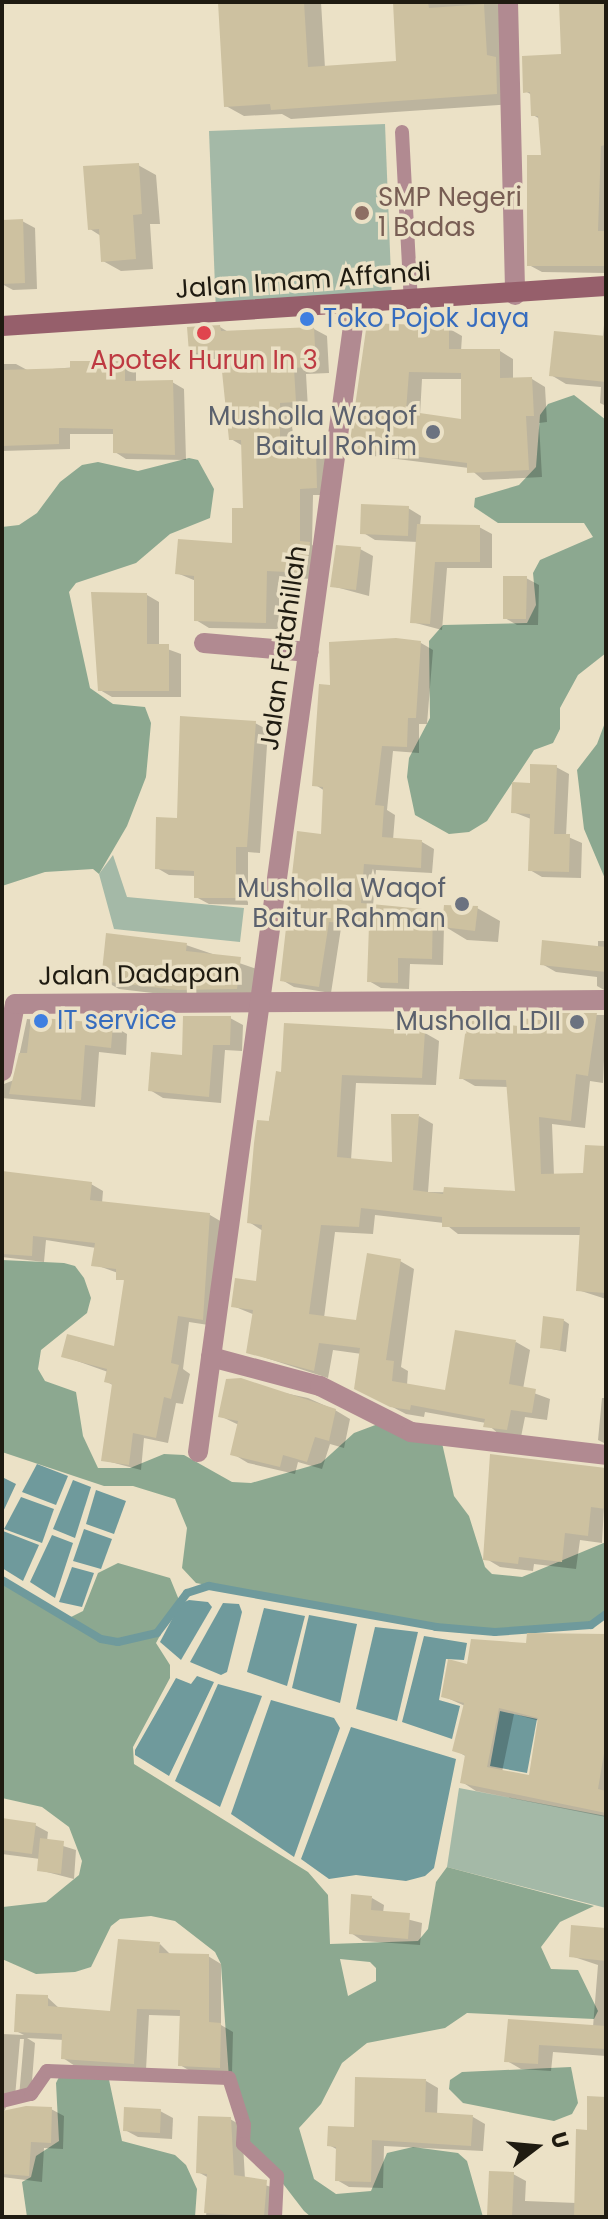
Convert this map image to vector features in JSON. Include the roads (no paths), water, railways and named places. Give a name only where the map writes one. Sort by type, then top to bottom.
[{"type":"street","points":[[508,2],[515,295]]},
{"type":"street","name":"Jalan Imam Affandi","points":[[2,326],[515,295],[606,286]]},
{"type":"street","name":"Jalan Fatahillah","points":[[198,1452],[263,999],[356,304]]},
{"type":"street","points":[[204,643],[309,652]]},
{"type":"street","name":"Jalan Dadapan","points":[[2,1071],[9,1004],[263,999],[606,1000]]},
{"type":"street","points":[[211,1357],[320,1386],[411,1432],[606,1455]]},
{"type":"lane","points":[[402,132],[411,301]]},
{"type":"lane","points":[[2,2101],[31,2094],[47,2071],[229,2078],[244,2125],[243,2144],[277,2176],[275,2217]]},
{"type":"water","points":[[37,1464],[68,1476],[56,1505],[22,1492]]},
{"type":"water","points":[[2,1477],[16,1484],[2,1514]]},
{"type":"water","points":[[73,1480],[91,1487],[75,1538],[53,1529]]},
{"type":"water","points":[[96,1490],[126,1501],[114,1534],[86,1524]]},
{"type":"water","points":[[21,1497],[54,1509],[42,1543],[4,1529]]},
{"type":"water","points":[[84,1529],[112,1539],[101,1569],[73,1561]]},
{"type":"water","points":[[3,1531],[39,1545],[23,1581],[2,1568]]},
{"type":"water","points":[[52,1535],[73,1543],[55,1598],[30,1582]]},
{"type":"water","points":[[72,1567],[94,1573],[82,1607],[59,1602]]},
{"type":"water","points":[[189,1600],[208,1602],[212,1607],[181,1660],[160,1642],[180,1604]]},
{"type":"water","points":[[223,1603],[239,1604],[242,1612],[227,1672],[221,1675],[190,1662]]},
{"type":"water","points":[[264,1608],[305,1616],[287,1686],[247,1672]]},
{"type":"water","points":[[309,1615],[357,1624],[340,1703],[292,1688]]},
{"type":"water","points":[[375,1627],[418,1632],[397,1721],[356,1709]]},
{"type":"water","points":[[424,1636],[467,1643],[464,1660],[446,1659],[439,1700],[460,1706],[452,1739],[402,1722]]},
{"type":"water","points":[[197,1676],[214,1682],[169,1776],[135,1755],[135,1750],[176,1678],[191,1684]]},
{"type":"water","points":[[218,1684],[262,1696],[220,1807],[175,1781]]},
{"type":"water","points":[[271,1700],[334,1718],[340,1728],[294,1857],[231,1814]]},
{"type":"water","points":[[500,1711],[537,1719],[527,1773],[490,1766]]},
{"type":"water","points":[[351,1727],[456,1759],[434,1868],[425,1876],[406,1881],[356,1875],[329,1879],[301,1859]]},
{"type":"waterway","points":[[2,1580],[101,1639],[118,1642],[157,1633],[187,1593],[209,1586],[436,1627],[495,1632],[591,1625],[606,1614]]},
{"type":"place","name":"SMP Negeri 1 Badas","points":[[362,213]]},
{"type":"place","name":"Toko Pojok Jaya","points":[[307,319]]},
{"type":"place","name":"Apotek Hurun In 3","points":[[204,333]]},
{"type":"place","name":"Musholla Waqof Baitul Rohim","points":[[433,432]]},
{"type":"place","name":"Musholla Waqof Baitur Rahman","points":[[462,904]]},
{"type":"place","name":"IT service","points":[[41,1021]]},
{"type":"place","name":"Musholla LDII","points":[[577,1022]]}]
